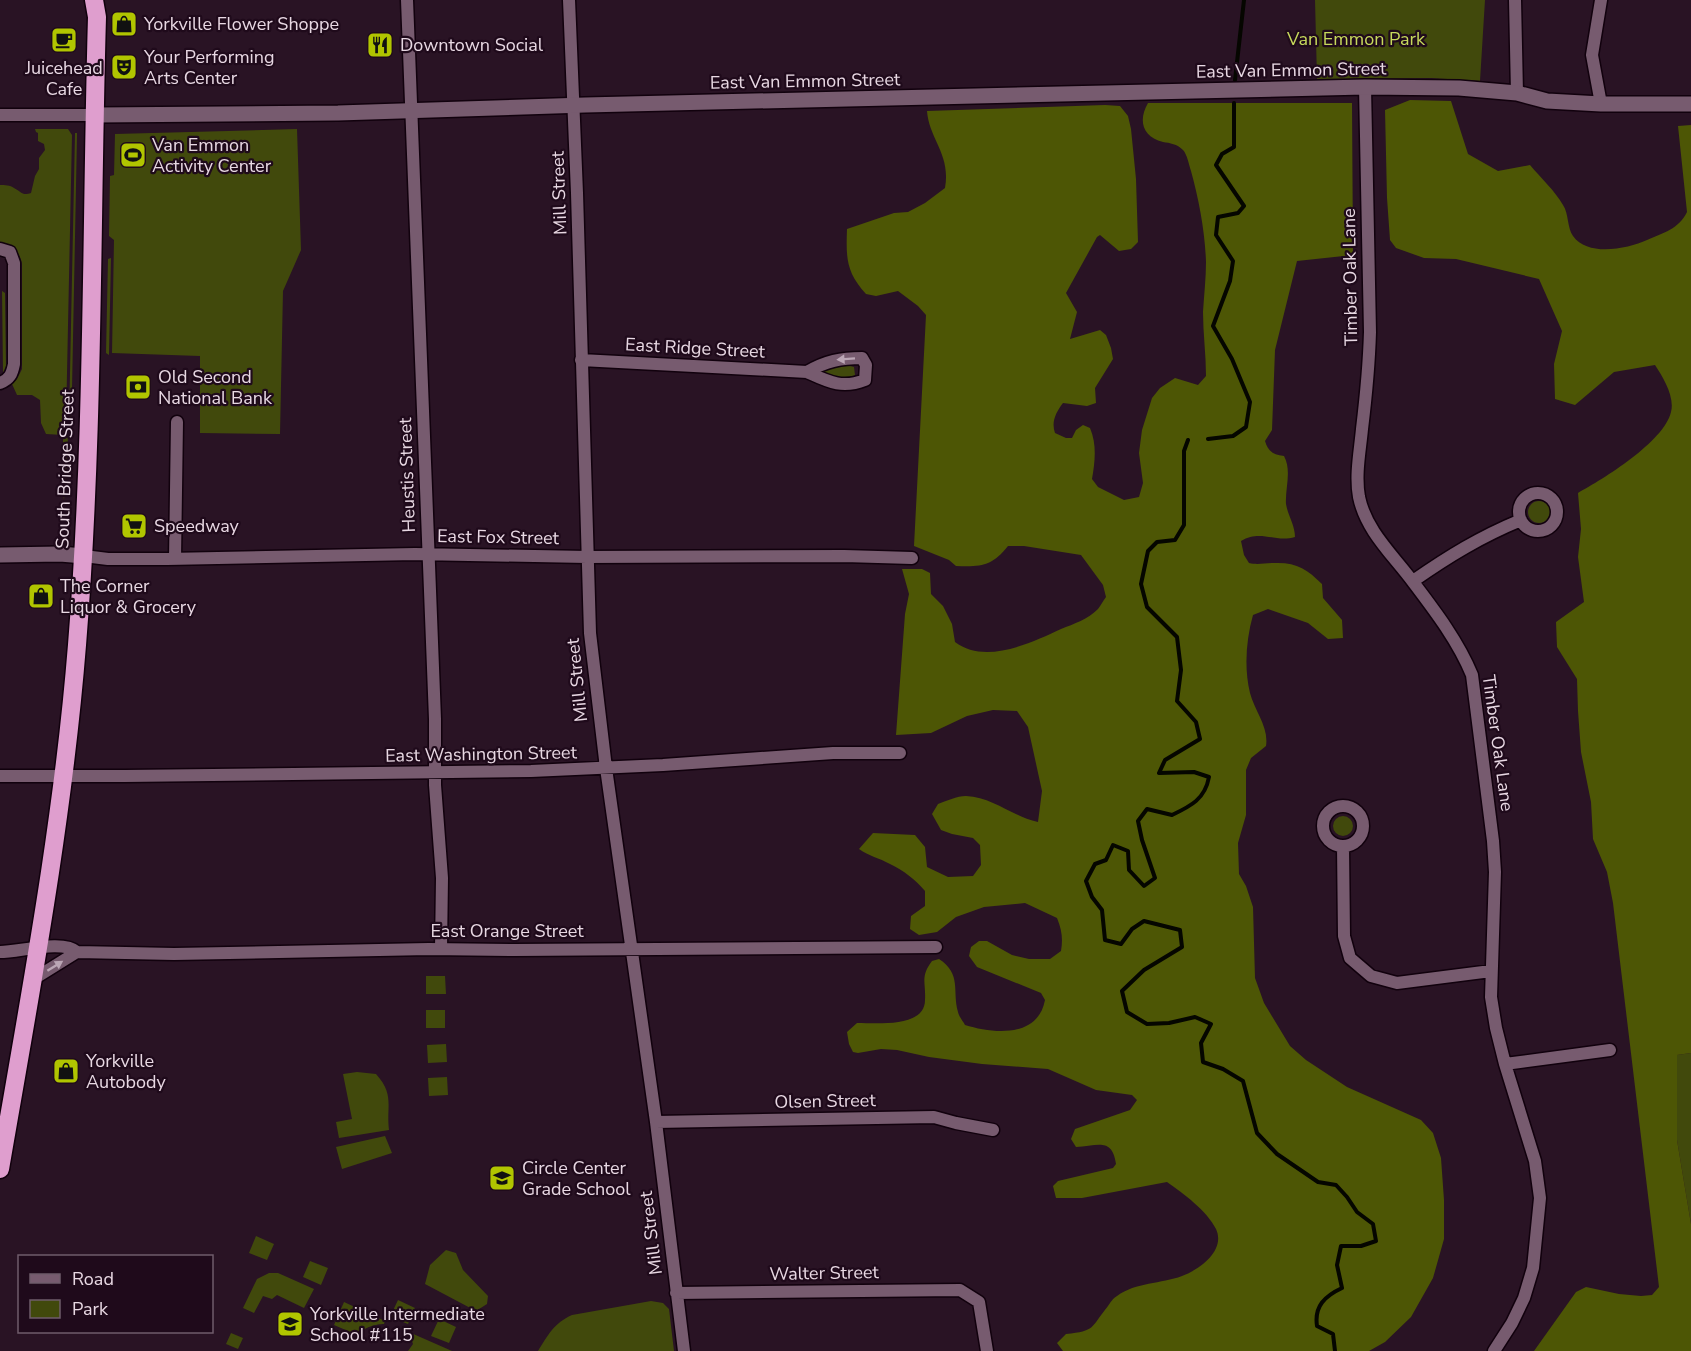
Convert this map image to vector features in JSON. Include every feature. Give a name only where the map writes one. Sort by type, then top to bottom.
[{"type":"highway","name":"South Bridge Street","points":[[0,1169],[38,949],[75,672],[84,556],[98,6]]},
{"type":"street","name":"Heustis Street","points":[[406,0],[435,772],[442,878],[441,949]]},
{"type":"street","name":"Mill Street","points":[[569,0],[590,633],[606,768],[656,1122],[684,1351]]},
{"type":"street","points":[[1515,0],[1516,93]]},
{"type":"street","points":[[1601,0],[1592,55],[1601,104]]},
{"type":"street","name":"East Van Emmon Street","points":[[95,115],[206,115],[1365,87],[1459,88],[1516,93],[1547,101],[1601,104],[1691,104]]},
{"type":"street","name":"Timber Oak Lane","points":[[1365,87],[1370,324],[1369,364],[1358,473],[1359,496],[1365,517],[1373,532],[1413,581],[1463,654],[1472,675],[1495,872],[1491,997],[1505,1064],[1535,1161],[1540,1198],[1533,1268],[1524,1298],[1512,1323],[1494,1351]]},
{"type":"street","points":[[0,115],[95,115]]},
{"type":"street","points":[[0,249],[10,252],[13,257],[14,364],[13,373],[4,381]]},
{"type":"street","name":"East Ridge Street","points":[[581,360],[807,372]]},
{"type":"street","points":[[175,559],[177,422]]},
{"type":"street","points":[[1413,581],[1456,551],[1521,520]]},
{"type":"street","name":"East Fox Street","points":[[84,556],[108,559],[428,554],[912,558]]},
{"type":"street","points":[[0,555],[84,556]]},
{"type":"street","name":"East Washington Street","points":[[0,776],[380,774],[606,768],[833,753],[900,753]]},
{"type":"street","points":[[1343,846],[1344,936],[1350,958],[1371,976],[1397,983],[1491,971]]},
{"type":"street","name":"East Orange Street","points":[[0,952],[60,945],[77,952],[185,954],[441,949],[936,947]]},
{"type":"street","points":[[32,980],[77,952]]},
{"type":"street","points":[[1505,1064],[1611,1050]]},
{"type":"street","name":"Olsen Street","points":[[656,1122],[934,1117],[993,1130]]},
{"type":"street","name":"Walter Street","points":[[676,1293],[960,1290],[979,1302],[987,1351]]},
{"type":"green space","name":"Van Emmon Park","points":[[1315,0],[1485,0],[1480,81],[1431,78],[1317,79]]},
{"type":"green space","points":[[1410,100],[1451,101],[1468,154],[1498,171],[1530,165],[1563,205],[1573,236],[1580,243],[1598,249],[1619,248],[1639,243],[1670,230],[1684,218],[1687,212],[1678,126],[1691,125],[1691,1053],[1677,1055],[1677,1140],[1691,1224],[1691,1351],[1534,1351],[1576,1292],[1586,1287],[1641,1296],[1652,1295],[1659,1287],[1613,903],[1607,872],[1593,839],[1591,802],[1581,752],[1577,679],[1557,647],[1556,622],[1584,602],[1578,557],[1581,529],[1578,493],[1631,458],[1657,435],[1666,424],[1671,412],[1670,394],[1655,365],[1614,372],[1575,405],[1555,399],[1554,364],[1562,331],[1539,279],[1456,259],[1424,258],[1396,248],[1390,240],[1385,110]]},
{"type":"green space","points":[[1148,103],[1352,103],[1353,255],[1297,261],[1275,350],[1272,430],[1265,441],[1269,450],[1284,456],[1286,462],[1288,474],[1286,504],[1295,537],[1255,536],[1241,541],[1244,555],[1249,563],[1289,564],[1306,570],[1317,579],[1322,584],[1323,598],[1342,620],[1343,638],[1328,639],[1308,623],[1268,609],[1253,615],[1247,644],[1246,664],[1250,693],[1264,726],[1266,746],[1251,758],[1246,770],[1246,815],[1238,843],[1239,874],[1253,907],[1255,978],[1264,1003],[1290,1046],[1306,1060],[1347,1087],[1421,1120],[1433,1133],[1441,1158],[1444,1239],[1433,1278],[1411,1317],[1385,1342],[1369,1351],[1063,1351],[1057,1343],[1066,1334],[1088,1330],[1112,1301],[1124,1291],[1189,1273],[1209,1258],[1217,1245],[1218,1237],[1212,1222],[1201,1209],[1167,1182],[1082,1198],[1056,1198],[1053,1186],[1058,1181],[1113,1168],[1116,1164],[1114,1155],[1107,1146],[1076,1147],[1071,1139],[1075,1129],[1130,1110],[1137,1100],[1132,1095],[1096,1090],[1048,1069],[982,1064],[897,1050],[881,1049],[858,1053],[853,1052],[849,1044],[847,1032],[857,1023],[899,1022],[917,1015],[923,1009],[925,1000],[926,971],[932,961],[939,959],[954,977],[956,1004],[965,1025],[1001,1031],[1024,1027],[1034,1021],[1041,1012],[1045,1000],[1041,993],[977,967],[969,956],[971,947],[979,941],[987,941],[1012,955],[1029,959],[1050,959],[1061,951],[1062,947],[1057,918],[1025,903],[984,907],[956,917],[937,932],[919,935],[910,929],[911,916],[925,906],[925,891],[900,869],[859,849],[873,833],[915,835],[925,847],[927,867],[948,877],[973,876],[981,865],[980,845],[973,838],[941,830],[932,814],[938,804],[959,797],[976,797],[1038,822],[1042,791],[1028,727],[1017,711],[993,710],[967,716],[931,733],[896,735],[905,614],[909,594],[902,569],[922,569],[930,573],[931,594],[943,606],[952,624],[955,642],[967,649],[980,652],[994,652],[1022,645],[1076,623],[1094,613],[1106,597],[1103,585],[1081,555],[1024,546],[1008,546],[997,558],[986,564],[956,566],[949,560],[914,546],[926,315],[898,291],[876,296],[866,294],[854,279],[851,271],[847,248],[847,229],[894,213],[908,212],[945,188],[945,166],[927,111],[1120,106],[1128,116],[1131,129],[1136,179],[1138,242],[1131,249],[1119,251],[1100,235],[1097,237],[1066,293],[1077,312],[1070,339],[1100,330],[1106,335],[1113,359],[1095,388],[1096,403],[1087,406],[1063,403],[1056,414],[1054,425],[1055,433],[1066,438],[1072,438],[1076,430],[1083,425],[1090,428],[1095,453],[1092,479],[1098,487],[1124,500],[1139,497],[1143,483],[1139,453],[1142,430],[1152,398],[1160,388],[1175,378],[1198,385],[1206,376],[1203,312],[1206,262],[1197,193],[1183,150],[1173,144],[1156,140],[1146,132],[1143,116]]},
{"type":"green space","points":[[35,129],[68,129],[72,135],[66,421],[68,442],[63,445],[63,435],[46,434],[41,423],[40,400],[32,395],[17,395],[12,384],[22,369],[22,264],[15,250],[8,245],[0,244],[0,185],[11,186],[24,194],[31,193],[39,169],[39,158],[45,150],[44,144],[38,141],[38,133]]},
{"type":"green space","name":"Van Emmon Activity Center","points":[[297,129],[301,250],[283,291],[280,434],[200,433],[200,356],[112,353],[114,240],[109,236],[110,176],[114,175],[115,134]]},
{"type":"green space","points":[[75,133],[77,136],[71,440],[69,421]]},
{"type":"green space","points":[[111,258],[109,355],[106,353],[108,259]]},
{"type":"green space","points":[[2,291],[5,293],[6,366],[3,373]]},
{"type":"green space","points":[[842,364],[854,367],[855,375],[843,380],[823,372],[823,369]]},
{"type":"green space","points":[[63,456],[67,458],[64,500],[63,492],[61,493]]},
{"type":"green space","points":[[1539,501],[1549,508],[1550,512],[1543,522],[1539,523],[1529,516],[1528,512],[1535,502]]},
{"type":"green space","points":[[1343,816],[1350,819],[1353,826],[1350,833],[1343,836],[1336,833],[1333,826],[1336,819]]},
{"type":"green space","points":[[426,976],[445,976],[446,994],[426,994]]},
{"type":"green space","points":[[426,1010],[445,1010],[445,1028],[426,1028]]},
{"type":"green space","points":[[446,1044],[447,1062],[428,1063],[427,1045]]},
{"type":"green space","points":[[1691,1053],[1691,1224],[1677,1140],[1677,1055]]},
{"type":"green space","points":[[357,1072],[376,1074],[386,1088],[389,1130],[339,1138],[336,1122],[352,1119],[343,1074]]},
{"type":"green space","points":[[447,1077],[448,1095],[429,1096],[428,1078]]},
{"type":"green space","points":[[385,1136],[392,1153],[342,1169],[336,1147]]},
{"type":"green space","points":[[256,1236],[274,1244],[267,1260],[249,1253]]},
{"type":"green space","points":[[446,1250],[456,1253],[463,1270],[488,1296],[487,1304],[476,1311],[425,1284],[430,1265]]},
{"type":"green space","points":[[310,1261],[328,1268],[321,1285],[303,1277]]},
{"type":"green space","points":[[269,1273],[278,1273],[314,1289],[304,1308],[277,1295],[272,1299],[263,1296],[254,1313],[243,1308],[257,1279]]},
{"type":"green space","points":[[398,1300],[415,1308],[408,1324],[390,1317]]},
{"type":"green space","points":[[651,1301],[663,1303],[669,1309],[674,1351],[538,1351],[556,1326],[572,1315]]},
{"type":"green space","points":[[344,1302],[385,1321],[384,1324],[367,1328],[361,1334],[355,1334],[334,1325]]},
{"type":"green space","points":[[439,1319],[456,1327],[449,1343],[431,1336]]},
{"type":"green space","points":[[231,1333],[243,1338],[238,1349],[226,1344]]},
{"type":"green space","points":[[411,1333],[452,1351],[408,1351],[413,1344],[408,1339]]},
{"type":"waterway","points":[[1235,80],[1244,0]]},
{"type":"waterway","points":[[1208,439],[1233,436],[1246,427],[1250,402],[1232,359],[1213,326],[1230,281],[1233,261],[1216,235],[1218,217],[1238,213],[1244,206],[1216,165],[1222,154],[1234,147],[1234,103]]},
{"type":"waterway","points":[[1188,440],[1184,451],[1184,525],[1175,540],[1157,542],[1148,551],[1141,584],[1147,607],[1177,637],[1181,670],[1177,701],[1196,722],[1200,739],[1165,760],[1159,773],[1194,772],[1209,777],[1201,796],[1191,805],[1172,815],[1147,809],[1138,821],[1155,878],[1144,886],[1129,870],[1128,851],[1113,845],[1106,860],[1095,864],[1086,881],[1092,897],[1102,910],[1105,940],[1121,944],[1132,929],[1144,921],[1180,930],[1182,947],[1144,970],[1122,991],[1127,1012],[1147,1024],[1169,1023],[1195,1017],[1211,1024],[1201,1043],[1203,1062],[1223,1069],[1243,1081],[1257,1133],[1277,1154],[1318,1182],[1336,1185],[1357,1212],[1373,1224],[1376,1241],[1361,1246],[1341,1246],[1337,1265],[1342,1288],[1330,1294],[1322,1302],[1317,1313],[1317,1326],[1333,1334],[1335,1351]]},
{"type":"place","name":"Yorkville Flower Shoppe","points":[[124,24]]},
{"type":"place","name":"Juicehead Cafe","points":[[64,40]]},
{"type":"place","name":"Downtown Social","points":[[380,45]]},
{"type":"place","name":"Your Performing Arts Center","points":[[124,67]]},
{"type":"place","name":"Van Emmon Activity Center","points":[[133,155]]},
{"type":"place","name":"Old Second National Bank","points":[[138,387]]},
{"type":"place","name":"Speedway","points":[[134,526]]},
{"type":"place","name":"The Corner Liquor & Grocery","points":[[41,596]]},
{"type":"place","name":"Yorkville Autobody","points":[[66,1071]]},
{"type":"place","name":"Circle Center Grade School","points":[[502,1178]]},
{"type":"place","name":"Yorkville Intermediate School #115","points":[[290,1324]]}]
